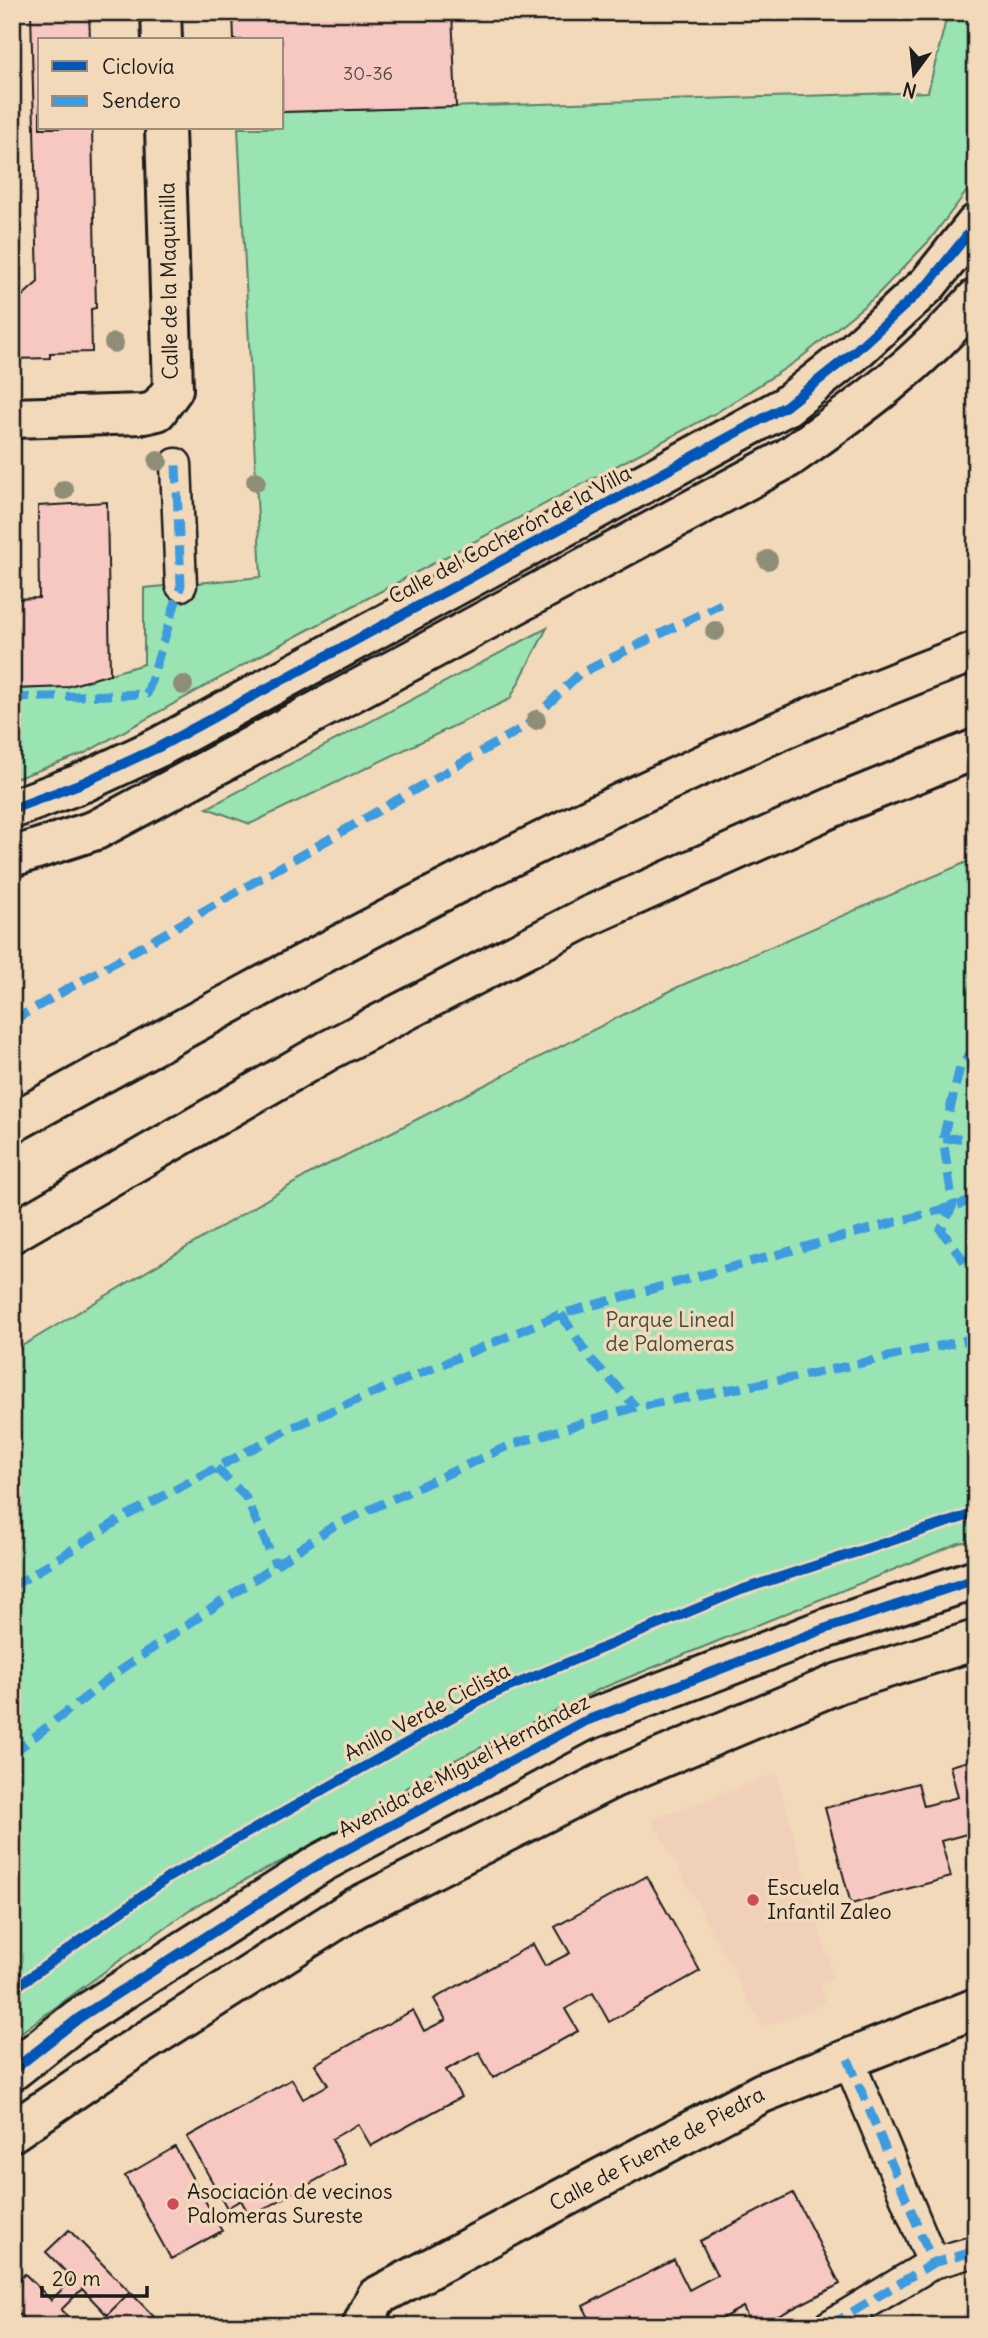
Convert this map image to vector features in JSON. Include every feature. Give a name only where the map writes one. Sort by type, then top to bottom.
[{"type":"main road","points":[[161,12],[162,38]]},
{"type":"main road","name":"Calle de la Maquinilla","points":[[12,418],[144,414],[157,411],[173,389],[165,130]]},
{"type":"main road","name":"Calle del Cocherón de la Villa","points":[[12,809],[82,783],[159,747],[786,405],[854,352],[928,284],[976,224]]},
{"type":"main road","points":[[12,857],[96,830],[788,458],[882,392],[943,337],[976,299]]},
{"type":"main road","points":[[12,1123],[250,991],[502,862],[731,753],[976,651]]},
{"type":"main road","points":[[12,1233],[329,1050],[592,915],[842,803],[976,749]]},
{"type":"main road","name":"Avenida de Miguel Hernández","points":[[12,2071],[79,2018],[321,1863],[583,1722],[824,1629],[976,1579]]},
{"type":"main road","points":[[12,2132],[129,2052],[355,1908],[611,1779],[839,1683],[976,1640]]},
{"type":"main road","name":"Calle de Fuente de Piedra","points":[[362,2326],[376,2297],[762,2093],[976,2008]]},
{"type":"street","points":[[176,464],[181,585]]},
{"type":"street","points":[[848,2059],[933,2263]]},
{"type":"street","points":[[829,2326],[933,2263],[976,2252]]},
{"type":"shaded area","name":"Escuela Infantil Zaleo","points":[[776,1773],[834,1979],[820,1985],[825,2003],[763,2027],[652,1820]]},
{"type":"green space","points":[[948,12],[976,12],[976,179],[929,241],[875,297],[798,360],[716,413],[274,648],[83,754],[12,780],[12,689],[66,687],[144,664],[144,588],[261,577],[238,130],[284,130],[284,112],[928,92]]},
{"type":"green space","points":[[547,628],[510,699],[250,824],[207,808]]},
{"type":"green space","name":"Parque Lineal de Palomeras","points":[[976,858],[976,1540],[959,1543],[600,1689],[439,1768],[318,1842],[189,1910],[12,2039],[12,1352],[311,1173],[680,986]]},
{"type":"building","points":[[31,12],[89,12],[90,38],[38,38],[38,130],[92,130],[96,308],[91,309],[92,352],[50,353],[50,358],[12,359],[12,298],[20,298],[38,282]]},
{"type":"building","points":[[233,12],[452,12],[456,107],[284,112],[284,38],[234,38]]},
{"type":"building","points":[[107,502],[110,674],[66,687],[12,689],[12,599],[39,598],[38,506]]},
{"type":"building","points":[[976,1759],[976,1838],[974,1832],[941,1841],[951,1877],[851,1904],[825,1808],[918,1783],[924,1806],[958,1797],[950,1766]]},
{"type":"building","points":[[647,1876],[700,1971],[609,2022],[593,1993],[565,2009],[578,2031],[493,2078],[479,2052],[446,2070],[461,2097],[371,2146],[358,2124],[332,2139],[345,2164],[250,2217],[241,2200],[227,2208],[187,2137],[292,2079],[303,2099],[328,2085],[315,2064],[413,2010],[424,2031],[446,2020],[434,1999],[533,1944],[545,1966],[570,1953],[555,1927]]},
{"type":"building","name":"Asociación de vecinos Palomeras Sureste","points":[[175,2147],[222,2231],[171,2259],[125,2176]]},
{"type":"building","points":[[793,2193],[840,2284],[759,2326],[752,2326],[743,2307],[708,2326],[593,2326],[583,2306],[674,2260],[689,2290],[717,2275],[700,2241]]},
{"type":"building","points":[[69,2230],[130,2292],[107,2315],[82,2289],[61,2310],[76,2326],[31,2326],[12,2307],[12,2286],[25,2274],[51,2300],[73,2279],[46,2252]]},
{"type":"building","points":[[130,2292],[163,2326],[118,2326],[107,2315]]},
{"type":"marked path","points":[[12,698],[147,694],[181,585],[176,464]]},
{"type":"marked path","points":[[12,1021],[526,726],[579,674],[721,604]]},
{"type":"marked path","points":[[976,1047],[960,1067],[943,1139],[953,1205],[941,1230],[976,1277]]},
{"type":"marked path","points":[[943,1139],[976,1137]]},
{"type":"marked path","points":[[12,1587],[124,1517],[291,1428],[561,1314],[976,1200]]},
{"type":"marked path","points":[[561,1314],[589,1357],[636,1407]]},
{"type":"marked path","points":[[12,1754],[122,1669],[332,1527],[510,1445],[636,1407],[797,1377],[976,1338]]},
{"type":"marked path","points":[[216,1468],[245,1496],[276,1565]]},
{"type":"marked path","points":[[848,2059],[933,2263],[976,2251]]},
{"type":"marked path","points":[[829,2326],[933,2263]]},
{"type":"cycle path","points":[[12,809],[82,783],[159,747],[786,406],[854,352],[928,284],[976,224]]},
{"type":"cycle path","name":"Anillo Verde Ciclista","points":[[12,1990],[169,1877],[495,1693],[741,1590],[976,1513]]},
{"type":"cycle path","points":[[12,2071],[79,2018],[321,1863],[583,1722],[824,1629],[976,1579]]},
{"type":"place","name":"Escuela Infantil Zaleo","points":[[753,1900]]},
{"type":"place","name":"Asociación de vecinos Palomeras Sureste","points":[[173,2204]]}]
